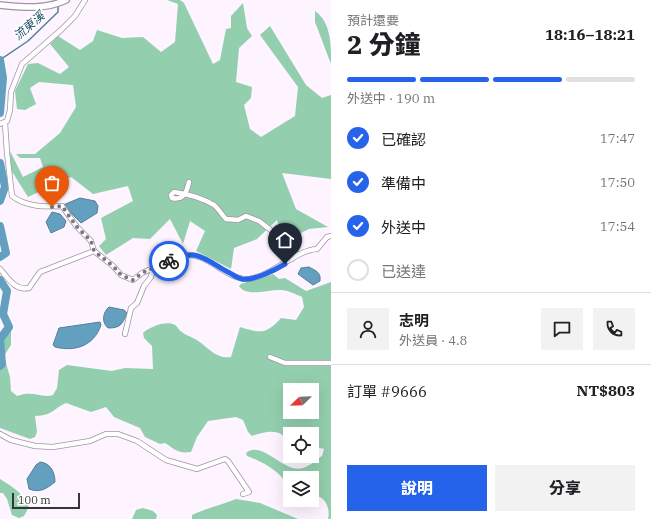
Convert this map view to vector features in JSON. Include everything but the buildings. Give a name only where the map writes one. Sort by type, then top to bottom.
[{"type":"street","points":[[0,5],[33,7],[58,4],[66,0]]},
{"type":"street","points":[[85,0],[75,16],[22,64],[11,92],[10,110],[3,124],[12,196],[19,202],[43,207],[62,206],[77,227],[91,241],[94,251],[113,266],[121,275],[133,280],[142,273],[183,255],[190,254],[199,256],[241,279],[250,279],[271,272],[292,259],[310,250],[317,249],[326,237],[331,236]]},
{"type":"street","points":[[189,182],[186,194],[215,206],[226,219],[238,220],[246,216],[259,221],[277,235],[282,241],[284,250],[292,259]]},
{"type":"street","points":[[0,269],[15,286],[22,289],[29,288],[40,272],[94,251]]},
{"type":"street","points":[[125,334],[131,308],[137,303],[144,286],[151,277],[153,269]]},
{"type":"street","points":[[270,357],[285,364],[331,363]]},
{"type":"street","points":[[0,434],[11,440],[35,446],[53,447],[90,441],[106,434],[118,434],[137,441],[166,460],[197,470],[225,459],[228,461],[249,492],[243,494]]},
{"type":"green space","points":[[167,0],[180,0],[184,3],[213,64],[220,60],[226,29],[231,28],[231,16],[243,3],[247,28],[252,36],[239,48],[236,82],[252,87],[251,98],[244,105],[250,129],[261,137],[295,116],[298,87],[260,35],[270,26],[306,85],[322,98],[331,95],[331,179],[282,173],[296,209],[328,227],[309,229],[297,235],[299,253],[288,255],[277,220],[257,239],[234,248],[231,269],[196,251],[205,231],[190,221],[183,244],[170,219],[150,239],[133,238],[106,255],[99,246],[106,239],[101,218],[133,201],[128,186],[93,194],[71,177],[28,197],[11,170],[10,151],[23,177],[43,167],[40,158],[20,158],[16,154],[35,154],[60,133],[76,107],[73,85],[39,82],[30,88],[36,104],[25,110],[17,109],[15,91],[28,64],[38,63],[60,74],[69,67],[50,44],[58,36],[80,50],[93,41],[97,30],[122,38],[143,37],[161,52],[175,42],[178,4]]},
{"type":"green space","points":[[315,11],[324,21],[329,34],[331,64],[315,22]]},
{"type":"green space","points":[[273,274],[279,279],[285,278],[306,291],[331,282],[331,519],[328,519],[329,515],[326,502],[319,497],[319,471],[283,471],[283,479],[267,465],[247,456],[246,453],[252,450],[259,450],[296,469],[303,468],[312,463],[319,463],[319,458],[322,456],[324,449],[319,448],[319,427],[283,427],[283,436],[281,434],[274,432],[266,432],[252,436],[248,432],[243,420],[236,417],[208,421],[197,437],[191,452],[183,452],[165,443],[160,444],[145,437],[140,428],[114,417],[106,407],[91,412],[66,403],[46,415],[35,416],[37,432],[35,437],[30,439],[0,428],[0,340],[9,330],[11,331],[11,345],[4,356],[10,377],[11,391],[17,396],[23,394],[33,394],[48,396],[53,395],[57,388],[59,370],[67,365],[112,371],[125,368],[153,369],[152,346],[144,338],[143,333],[158,325],[167,323],[175,325],[185,334],[198,341],[215,354],[231,357],[240,327],[253,331],[267,330],[276,324],[281,318],[296,320],[304,307],[302,297],[292,292],[276,290],[247,292],[239,286],[241,284]]},
{"type":"green space","points":[[0,479],[17,491],[27,502],[29,507],[24,516],[19,518],[12,515],[7,499],[3,493],[0,493]]},
{"type":"green space","points":[[236,499],[260,503],[298,519],[192,519],[192,515],[203,510]]},
{"type":"green space","points":[[143,508],[153,511],[157,515],[156,519],[132,519],[136,510]]},
{"type":"water","points":[[80,198],[95,201],[98,206],[97,213],[81,223],[63,205]]},
{"type":"water","points":[[52,212],[60,214],[66,221],[64,227],[51,233],[46,222]]},
{"type":"water","points":[[309,267],[318,272],[320,276],[320,281],[313,285],[298,274],[301,268]]},
{"type":"water","points":[[109,307],[124,310],[127,313],[120,325],[108,328],[104,323],[104,314]]},
{"type":"water","points":[[100,322],[101,325],[94,338],[83,346],[70,349],[55,347],[53,345],[59,328]]},
{"type":"water","points":[[40,462],[50,466],[55,482],[43,490],[36,491],[29,489],[27,479],[36,465]]},
{"type":"waterway","name":"流東溪","points":[[0,60],[28,41],[58,12],[58,4]]},
{"type":"waterway","points":[[0,60],[3,78],[0,113]]},
{"type":"waterway","points":[[0,163],[5,187],[0,201]]},
{"type":"waterway","points":[[0,226],[6,253],[0,257]]},
{"type":"waterway","points":[[0,280],[7,291],[3,314],[9,327],[0,339],[2,364],[0,366]]},
{"type":"way so far","points":[[52,207],[62,206],[77,227],[91,241],[94,251],[113,266],[121,275],[133,280],[142,273],[169,261]]},
{"type":"route","points":[[169,261],[183,255],[190,254],[199,256],[241,279],[250,279],[260,274],[271,272],[285,264]]}]
